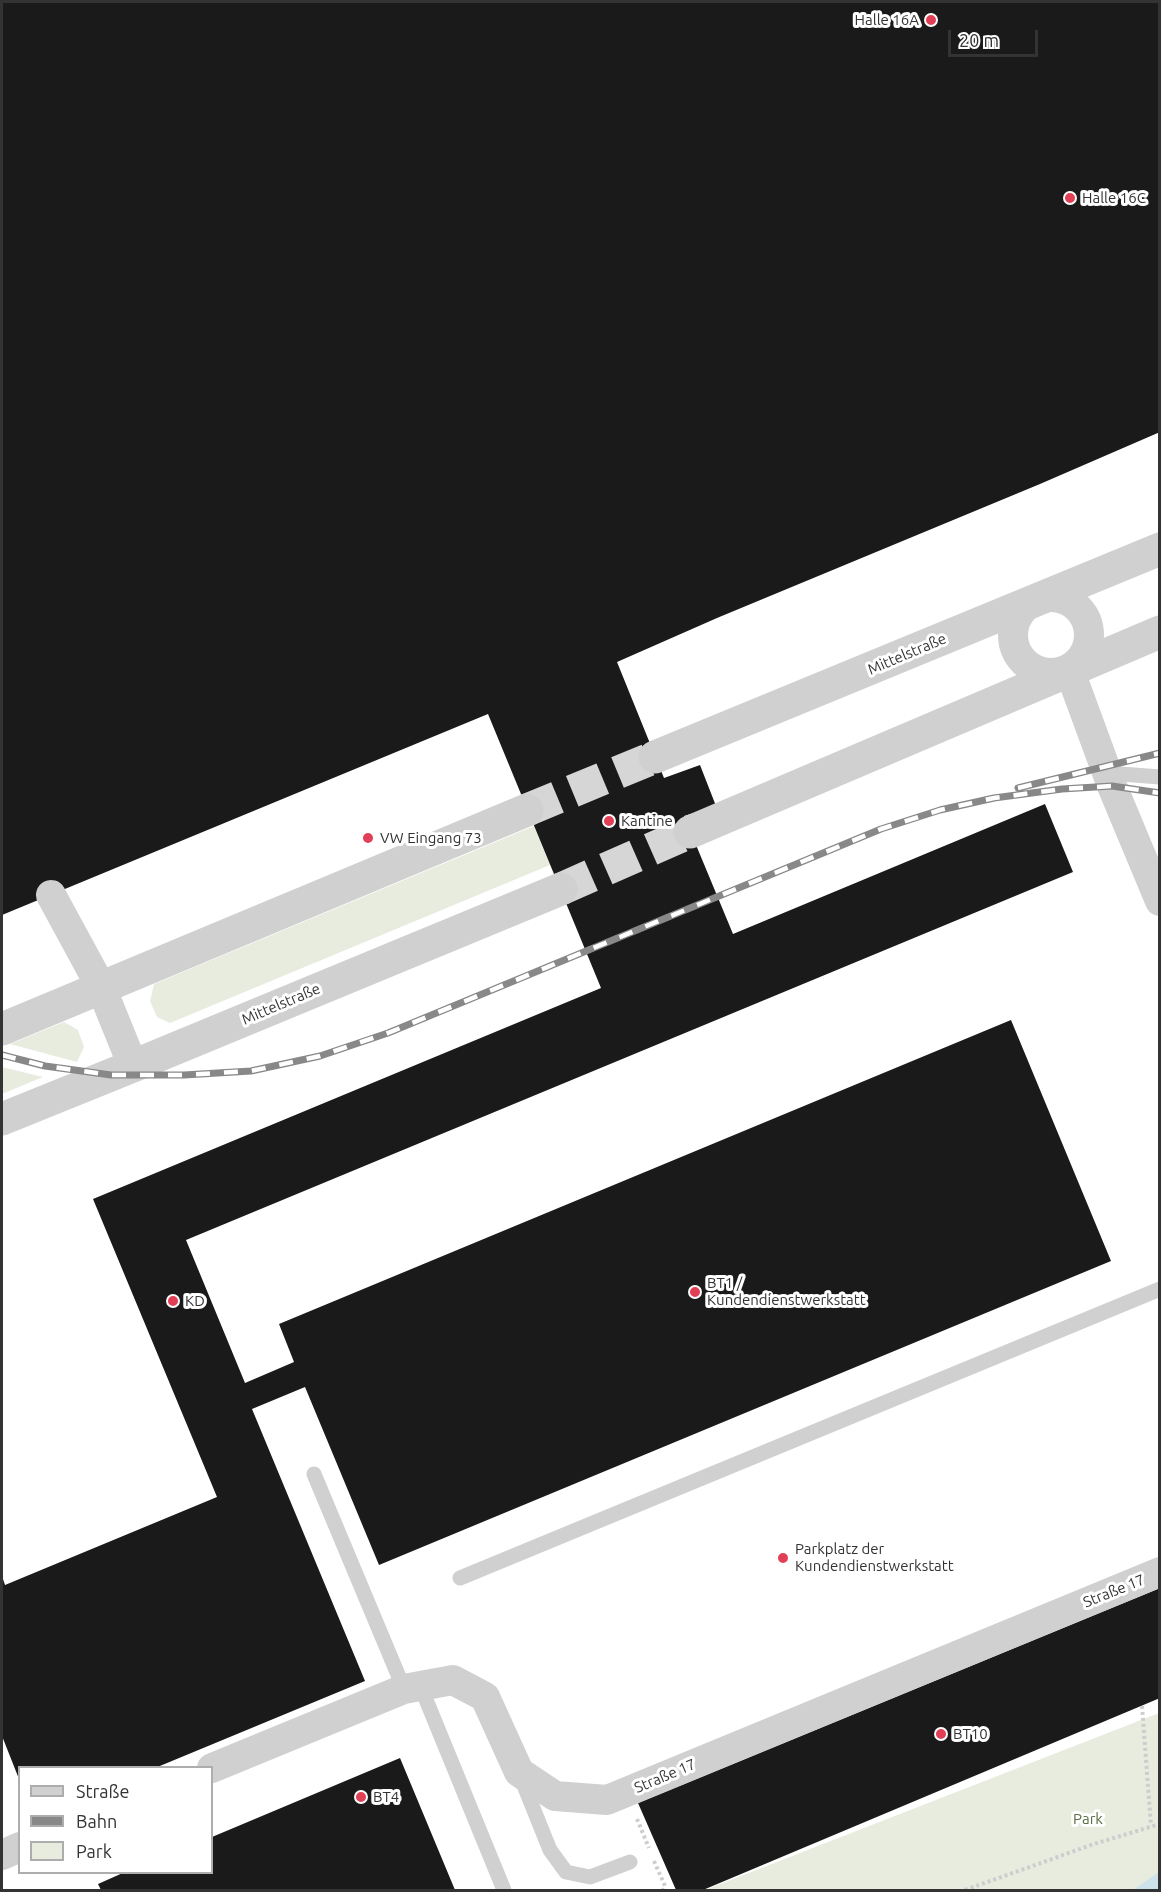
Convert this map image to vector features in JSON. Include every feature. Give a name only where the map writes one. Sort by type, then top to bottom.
[{"type":"street","name":"Mittelstraße","points":[[655,757],[1160,549]]},
{"type":"street","points":[[1048,597],[1064,599],[1077,607],[1086,619],[1089,632],[1086,650],[1069,669],[1050,673],[1036,670],[1021,659],[1015,649],[1013,637],[1016,621],[1022,610],[1033,602],[1048,597]]},
{"type":"street","points":[[690,832],[1160,632]]},
{"type":"street","points":[[1069,669],[1160,901]]},
{"type":"street","points":[[2,1029],[527,810]]},
{"type":"street","name":"Mittelstraße","points":[[2,1119],[561,889]]},
{"type":"street","points":[[51,895],[101,987],[133,1066]]},
{"type":"street","name":"Straße 17","points":[[519,1772],[555,1796],[607,1800],[1160,1572]]},
{"type":"street","points":[[213,1768],[412,1687],[453,1680],[484,1696],[519,1772]]},
{"type":"street","points":[[2,1855],[18,1848]]},
{"type":"lane","points":[[1108,773],[1160,777]]},
{"type":"lane","points":[[460,1578],[1160,1289]]},
{"type":"lane","points":[[314,1474],[504,1890]]},
{"type":"lane","points":[[519,1772],[550,1850],[567,1872],[590,1876],[630,1862]]},
{"type":"path","points":[[1142,1706],[1151,1826]]},
{"type":"path","points":[[626,1793],[665,1886],[663,1890]]},
{"type":"path","points":[[965,1890],[1094,1844],[1160,1824]]},
{"type":"green space","points":[[534,826],[550,865],[170,1023],[157,1017],[150,1001],[154,984]]},
{"type":"green space","points":[[64,1022],[78,1030],[84,1047],[77,1062],[10,1044]]},
{"type":"green space","points":[[2,1067],[43,1077],[2,1094]]},
{"type":"green space","name":"Park","points":[[1159,1713],[1159,1890],[705,1890]]},
{"type":"water","points":[[1159,1872],[1159,1890],[1133,1890]]},
{"type":"building","points":[[2,2],[1160,2],[1160,432],[617,662],[664,778],[700,765],[716,806],[684,816],[733,934],[1045,804],[1073,872],[186,1240],[245,1383],[294,1362],[279,1324],[1011,1020],[1111,1261],[379,1565],[305,1387],[252,1409],[365,1681],[160,1766],[18,1766],[18,1776],[2,1736],[2,1576],[5,1585],[217,1497],[93,1199],[601,988],[488,714],[2,915]]},
{"type":"building","name":"BT10","points":[[1160,1588],[1160,1698],[703,1890],[676,1890],[638,1803]]},
{"type":"building","name":"BT4","points":[[400,1758],[455,1890],[101,1890],[98,1884],[120,1874],[213,1874],[213,1837]]},
{"type":"tunnel","points":[[527,810],[655,757]]},
{"type":"tunnel","points":[[561,889],[690,832]]},
{"type":"railway","points":[[1018,788],[1160,753]]},
{"type":"railway","points":[[2,1055],[45,1066],[111,1075],[184,1075],[251,1071],[320,1056],[388,1033],[881,829],[940,810],[994,798],[1062,789],[1112,786],[1160,793]]},
{"type":"place","name":"Halle 16A","points":[[931,20]]},
{"type":"place","name":"Halle 16C","points":[[1070,198]]},
{"type":"place","name":"Kantine","points":[[609,821]]},
{"type":"place","name":"VW Eingang 73","points":[[368,838]]},
{"type":"place","name":"BT1 / Kundendienstwerkstatt","points":[[695,1292]]},
{"type":"place","name":"KD","points":[[173,1301]]},
{"type":"place","name":"Parkplatz der Kundendienstwerkstatt","points":[[783,1558]]},
{"type":"place","name":"BT10","points":[[941,1734]]},
{"type":"place","name":"BT4","points":[[361,1797]]}]
